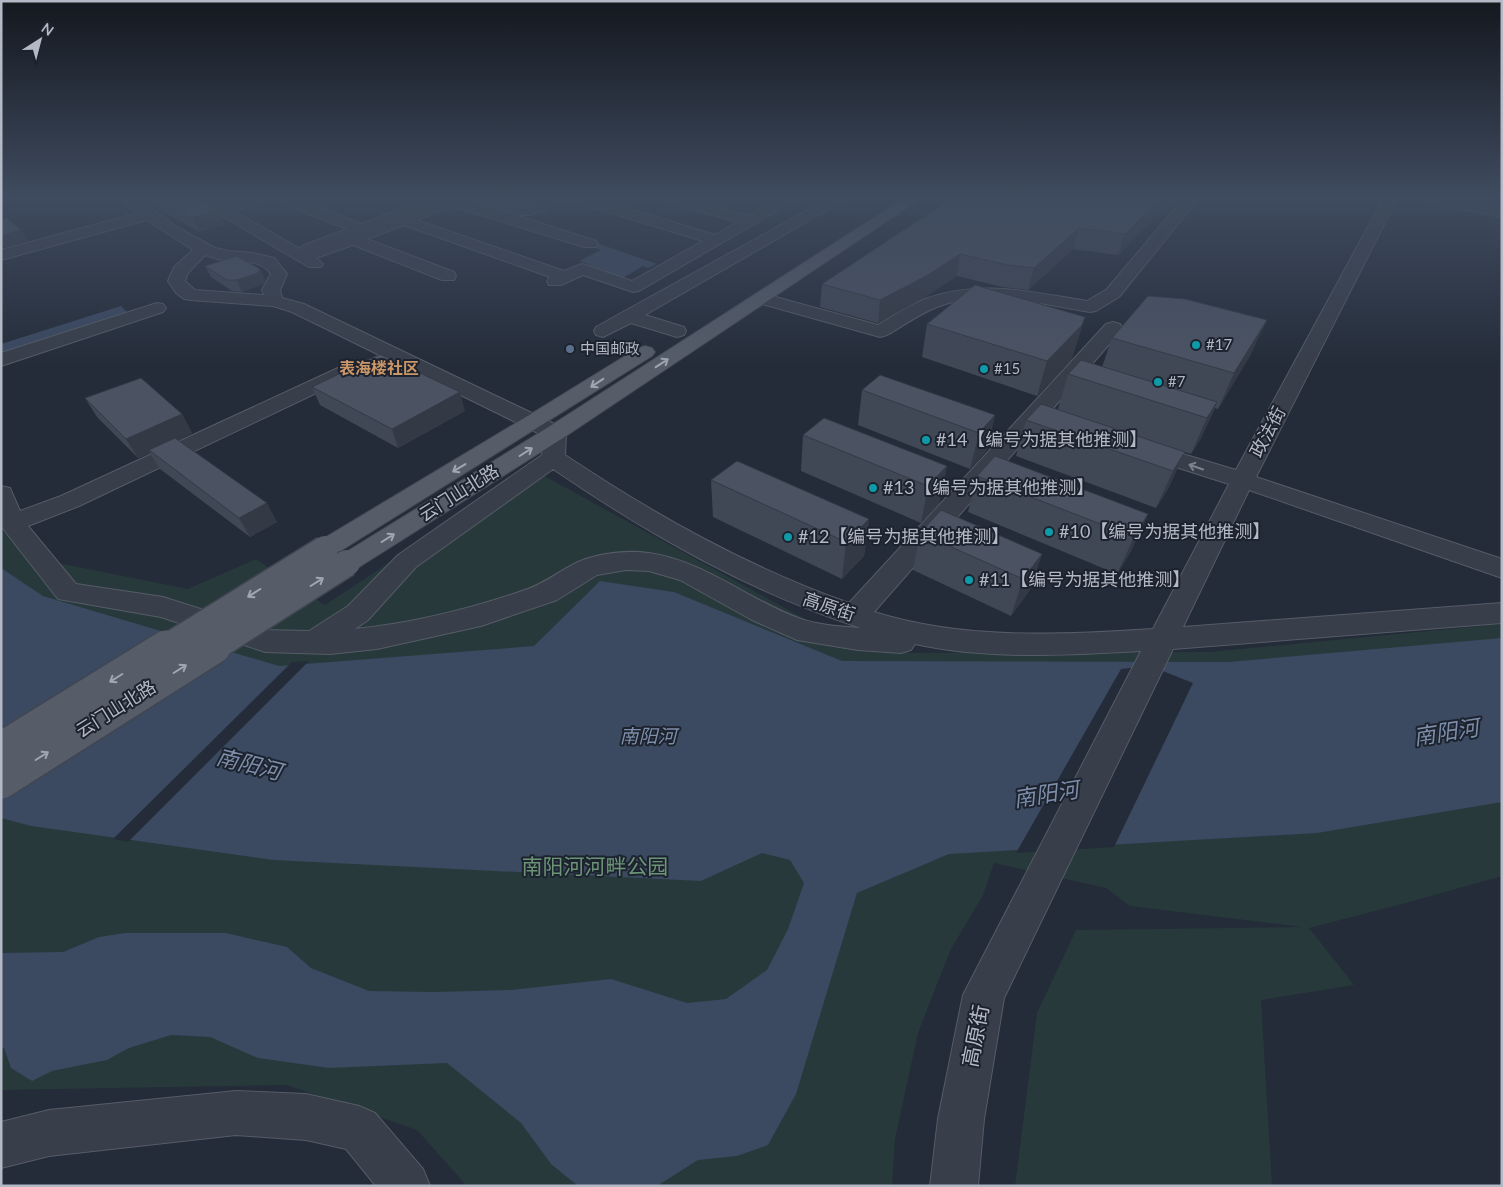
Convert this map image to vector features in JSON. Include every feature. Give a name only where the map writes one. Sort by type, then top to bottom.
[{"type":"main road","name":"云门山北路","points":[[548,438],[677,331],[801,254]]},
{"type":"main road","name":"云门山北路","points":[[1,749],[336,556],[548,438],[828,254]]},
{"type":"main road","name":"云门山北路","points":[[1,782],[336,556]]},
{"type":"street","name":"高原街","points":[[197,254],[180,271],[176,281],[190,295],[230,300],[274,300],[298,308],[388,352],[548,438],[609,497],[740,571],[802,598],[854,616],[919,634],[975,641],[1056,643],[1157,653],[1502,613]]},
{"type":"street","points":[[220,254],[257,258],[273,264],[309,257]]},
{"type":"street","points":[[304,254],[309,257]]},
{"type":"street","points":[[401,254],[448,276]]},
{"type":"street","points":[[502,254],[560,279],[582,269],[632,287],[690,254]]},
{"type":"street","points":[[603,332],[739,254]]},
{"type":"street","points":[[761,298],[880,332],[931,303],[965,294],[996,292],[1090,308],[1113,293],[1145,254]]},
{"type":"street","name":"政法街","points":[[1157,653],[1238,489],[1361,254]]},
{"type":"street","points":[[273,264],[279,274],[270,290],[274,300]]},
{"type":"street","points":[[800,309],[816,298]]},
{"type":"street","points":[[1,342],[150,302],[1,360]]},
{"type":"street","points":[[629,316],[677,331]]},
{"type":"street","points":[[854,616],[1041,423],[1111,326]]},
{"type":"street","points":[[12,523],[70,501],[388,352]]},
{"type":"street","points":[[314,642],[327,635],[358,612],[406,561],[449,533],[548,438]]},
{"type":"street","points":[[1129,453],[1238,489],[1254,500],[1352,533],[1373,525],[1502,569]]},
{"type":"street","points":[[1,493],[12,523],[68,592],[163,607],[265,641],[287,643],[358,641],[481,616],[547,593],[588,568],[626,561],[648,562],[689,573],[762,613],[798,629],[858,639],[904,643],[975,641]]},
{"type":"street","name":"高原街","points":[[954,1186],[960,1119],[984,995],[1157,653]]},
{"type":"street","points":[[1,1145],[49,1133],[236,1112],[306,1116],[359,1129],[406,1186]]},
{"type":"green space","name":"南阳河河畔公园","points":[[528,467],[816,625],[881,653],[1210,652],[1502,624],[1502,876],[1309,928],[1354,985],[1261,1000],[1272,1186],[1015,1186],[1037,1013],[1076,930],[1303,927],[1130,906],[1106,888],[994,863],[983,895],[950,951],[918,1033],[895,1139],[892,1186],[467,1186],[417,1130],[287,1085],[1,1090],[1,530],[38,559],[188,589],[256,559],[325,605],[518,478]]},
{"type":"water","points":[[592,254],[629,254],[657,264],[648,268],[643,266],[623,278],[579,261]]},
{"type":"water","points":[[121,306],[129,314],[1,356],[1,344]]},
{"type":"water","name":"南阳河","points":[[1,568],[43,596],[279,666],[534,646],[600,581],[674,592],[842,661],[1228,662],[1502,638],[1502,802],[1317,833],[949,854],[857,893],[796,1094],[768,1145],[737,1156],[698,1160],[657,1186],[578,1186],[551,1164],[521,1123],[447,1063],[329,1068],[258,1058],[210,1037],[171,1035],[129,1048],[107,1060],[52,1071],[32,1081],[11,1068],[4,1048],[1,1049],[1,953],[63,952],[99,937],[125,933],[226,933],[287,947],[311,968],[369,991],[511,990],[611,979],[687,1003],[726,999],[767,970],[788,929],[804,883],[790,860],[762,853],[701,881],[273,860],[31,826],[1,818]]},
{"type":"pier","points":[[309,661],[128,842],[113,839],[292,662]]},
{"type":"pier","points":[[1150,666],[1193,683],[1114,847],[1016,853],[1121,669]]},
{"type":"building","points":[[867,254],[959,254],[928,275],[880,300],[822,284]]},
{"type":"building","points":[[962,254],[1049,254],[1034,268],[1008,265]]},
{"type":"building","points":[[237,256],[260,269],[258,273],[237,280],[227,280],[205,266]]},
{"type":"building","points":[[975,285],[1085,317],[1082,325],[1047,361],[927,324]]},
{"type":"building","points":[[1148,296],[1185,299],[1267,320],[1234,373],[1112,338]]},
{"type":"building","points":[[380,354],[460,392],[392,429],[312,387]]},
{"type":"building","points":[[1081,360],[1217,402],[1207,418],[1068,374]]},
{"type":"building","points":[[880,375],[995,415],[979,433],[862,390]]},
{"type":"building","points":[[141,378],[182,414],[126,439],[85,398]]},
{"type":"building","points":[[1041,404],[1185,452],[1173,471],[1026,420]]},
{"type":"building","points":[[824,418],[947,466],[928,486],[803,435]]},
{"type":"building","points":[[175,438],[267,503],[239,518],[149,450]]},
{"type":"building","points":[[995,456],[1148,514],[1134,537],[977,476]]},
{"type":"building","points":[[737,461],[869,519],[846,542],[711,480]]},
{"type":"building","points":[[941,510],[1042,554],[1023,579],[920,533]]},
{"type":"place","name":"#17","points":[[1196,345]]},
{"type":"place","name":"中国邮政","points":[[570,349]]},
{"type":"place","name":"#15","points":[[984,369]]},
{"type":"place","name":"#7","points":[[1158,382]]},
{"type":"place","name":"#14【编号为据其他推测】","points":[[926,440]]},
{"type":"place","name":"#13【编号为据其他推测】","points":[[873,488]]},
{"type":"place","name":"#10【编号为据其他推测】","points":[[1049,532]]},
{"type":"place","name":"#12【编号为据其他推测】","points":[[788,537]]},
{"type":"place","name":"#11【编号为据其他推测】","points":[[969,580]]},
{"type":"district","name":"表海楼社区","points":[[379,368]]}]
